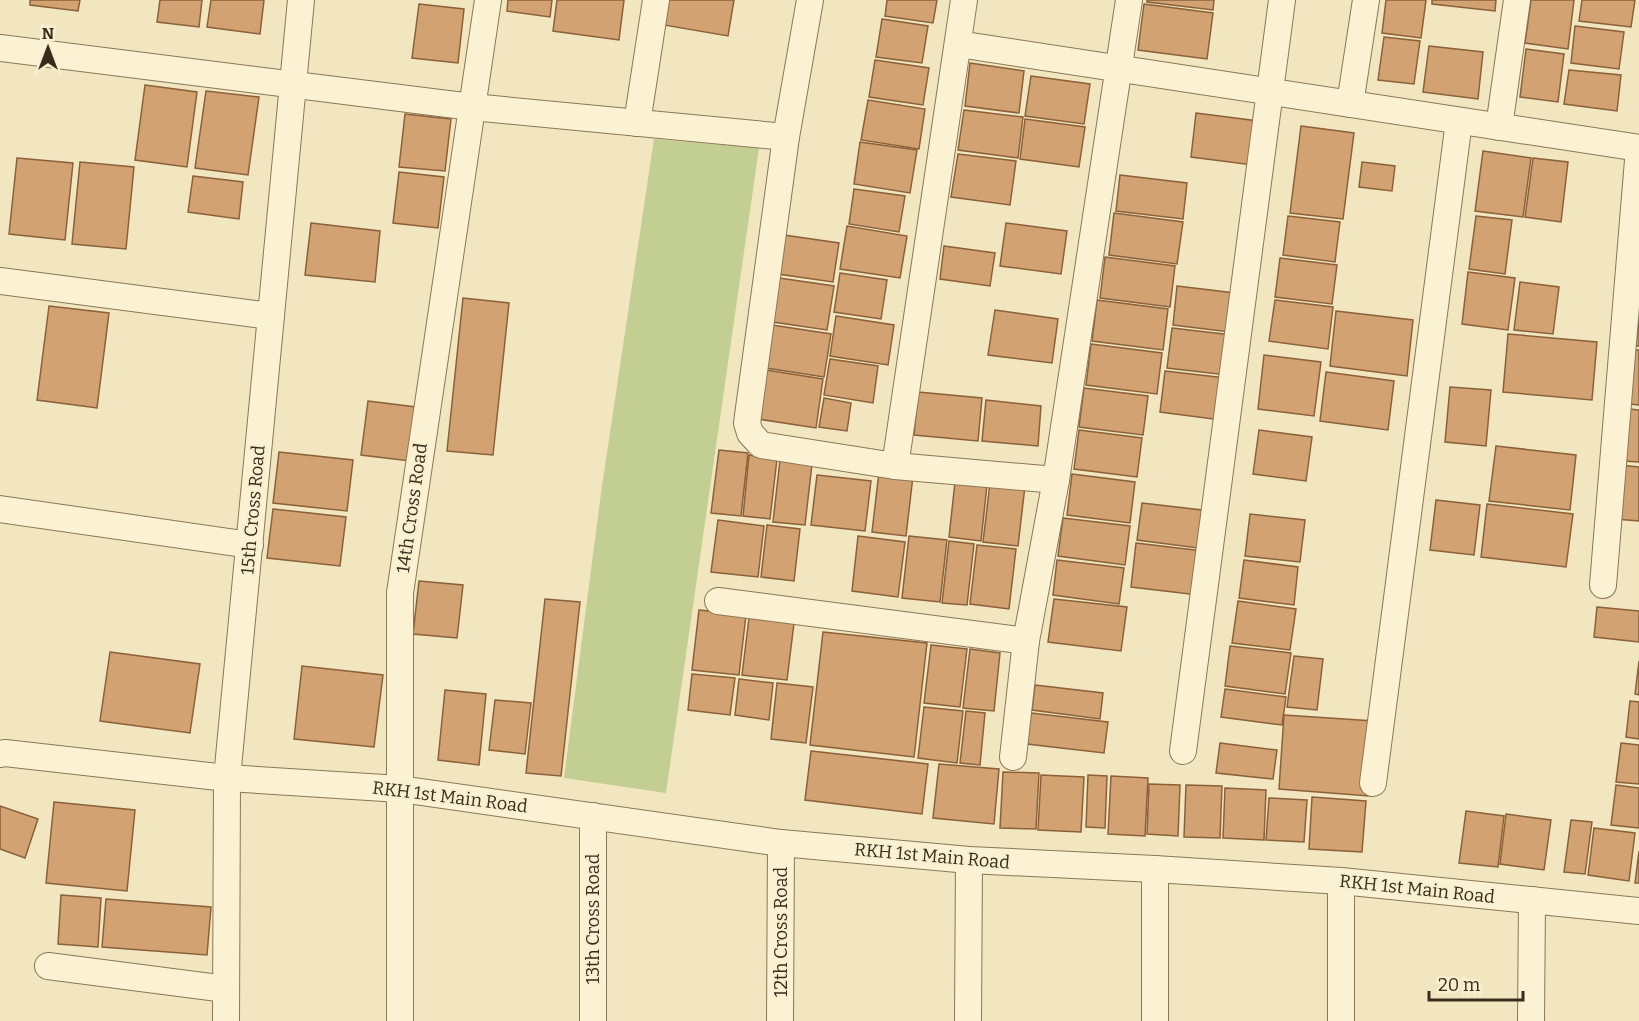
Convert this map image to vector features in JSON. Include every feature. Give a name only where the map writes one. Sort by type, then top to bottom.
[{"type":"street","name":"15th Cross Road","points":[[226,1021],[227,778],[301,0]]},
{"type":"street","name":"14th Cross Road","points":[[400,1021],[399,593],[488,0]]},
{"type":"street","points":[[637,123],[656,0]]},
{"type":"street","points":[[810,0],[786,137],[747,423],[750,434],[761,445],[895,466],[1056,480]]},
{"type":"street","points":[[895,466],[964,0]]},
{"type":"street","points":[[1013,757],[1026,641],[1056,480],[1129,0]]},
{"type":"street","points":[[1183,751],[1282,0]]},
{"type":"street","points":[[1350,104],[1366,0]]},
{"type":"street","points":[[1499,127],[1516,0]]},
{"type":"street","points":[[958,44],[1639,148],[1604,585]]},
{"type":"street","points":[[0,48],[472,107],[786,137]]},
{"type":"street","points":[[1373,783],[1459,121]]},
{"type":"street","points":[[0,281],[271,315]]},
{"type":"street","points":[[0,509],[250,545]]},
{"type":"street","points":[[718,601],[1026,641]]},
{"type":"street","name":"RKH 1st Main Road","points":[[0,754],[227,778],[400,789],[781,843],[969,860],[1341,881],[1639,910]]},
{"type":"street","name":"13th Cross Road","points":[[593,816],[593,1021]]},
{"type":"street","name":"12th Cross Road","points":[[780,1021],[781,843]]},
{"type":"street","points":[[968,1021],[969,860]]},
{"type":"street","points":[[1155,869],[1155,1021]]},
{"type":"street","points":[[1341,881],[1341,1021]]},
{"type":"street","points":[[1531,1021],[1532,900]]},
{"type":"street","points":[[48,966],[226,989]]},
{"type":"green space","points":[[654,139],[759,148],[666,793],[564,778],[601,493]]},
{"type":"building","points":[[30,0],[80,0],[78,11],[30,5]]},
{"type":"building","points":[[160,0],[202,0],[199,27],[157,22]]},
{"type":"building","points":[[211,0],[264,0],[260,34],[207,27]]},
{"type":"building","points":[[508,0],[552,0],[550,17],[507,11]]},
{"type":"building","points":[[557,0],[624,0],[619,40],[553,31]]},
{"type":"building","points":[[669,0],[734,0],[728,36],[664,25]]},
{"type":"building","points":[[887,0],[937,0],[933,23],[885,16]]},
{"type":"building","points":[[1147,0],[1214,0],[1213,10],[1147,2]]},
{"type":"building","points":[[1386,0],[1426,0],[1421,38],[1382,33]]},
{"type":"building","points":[[1432,0],[1496,0],[1495,11],[1432,4]]},
{"type":"building","points":[[1531,0],[1574,0],[1568,49],[1525,43]]},
{"type":"building","points":[[1582,0],[1635,0],[1631,27],[1579,21]]},
{"type":"building","points":[[419,4],[464,9],[458,63],[412,58]]},
{"type":"building","points":[[1144,4],[1213,13],[1207,59],[1138,50]]},
{"type":"building","points":[[882,19],[928,26],[922,63],[876,57]]},
{"type":"building","points":[[1575,26],[1624,32],[1619,69],[1571,63]]},
{"type":"building","points":[[1384,37],[1420,41],[1414,84],[1378,80]]},
{"type":"building","points":[[1429,46],[1483,52],[1478,99],[1423,92]]},
{"type":"building","points":[[1526,49],[1564,54],[1558,102],[1520,97]]},
{"type":"building","points":[[875,60],[929,68],[923,105],[869,97]]},
{"type":"building","points":[[970,63],[1024,71],[1019,113],[965,106]]},
{"type":"building","points":[[1569,70],[1621,75],[1617,111],[1564,104]]},
{"type":"building","points":[[1031,76],[1090,84],[1084,124],[1025,116]]},
{"type":"building","points":[[145,85],[197,92],[187,167],[135,160]]},
{"type":"building","points":[[206,91],[259,97],[248,175],[195,168]]},
{"type":"building","points":[[868,100],[925,109],[919,149],[861,140]]},
{"type":"building","points":[[964,110],[1023,117],[1018,158],[958,150]]},
{"type":"building","points":[[1196,113],[1258,121],[1253,165],[1191,157]]},
{"type":"building","points":[[405,114],[451,119],[445,171],[399,167]]},
{"type":"building","points":[[1025,119],[1085,127],[1079,167],[1020,159]]},
{"type":"building","points":[[1301,126],[1354,133],[1343,219],[1290,213]]},
{"type":"building","points":[[860,142],[917,150],[910,193],[854,184]]},
{"type":"building","points":[[1483,151],[1531,158],[1523,217],[1475,211]]},
{"type":"building","points":[[958,154],[1016,161],[1010,205],[951,197]]},
{"type":"building","points":[[17,158],[73,163],[65,240],[9,234]]},
{"type":"building","points":[[1533,158],[1568,162],[1561,222],[1525,217]]},
{"type":"building","points":[[80,162],[134,167],[126,249],[72,244]]},
{"type":"building","points":[[1362,162],[1395,166],[1392,191],[1359,187]]},
{"type":"building","points":[[399,172],[444,177],[438,228],[393,223]]},
{"type":"building","points":[[1120,175],[1187,183],[1183,219],[1116,211]]},
{"type":"building","points":[[193,176],[243,182],[239,219],[188,212]]},
{"type":"building","points":[[854,189],[905,196],[899,232],[849,224]]},
{"type":"building","points":[[1114,213],[1183,222],[1177,264],[1109,255]]},
{"type":"building","points":[[1288,216],[1340,222],[1335,262],[1283,255]]},
{"type":"building","points":[[1476,216],[1512,220],[1505,274],[1469,269]]},
{"type":"building","points":[[311,223],[380,231],[375,282],[305,275]]},
{"type":"building","points":[[1006,223],[1067,231],[1061,274],[1000,266]]},
{"type":"building","points":[[847,226],[907,236],[900,278],[840,269]]},
{"type":"building","points":[[784,235],[839,243],[833,282],[778,274]]},
{"type":"building","points":[[944,246],[995,253],[990,286],[940,279]]},
{"type":"building","points":[[1105,257],[1175,266],[1170,307],[1100,298]]},
{"type":"building","points":[[1280,258],[1337,265],[1332,304],[1275,297]]},
{"type":"building","points":[[1468,272],[1515,278],[1508,330],[1462,324]]},
{"type":"building","points":[[840,273],[887,280],[881,319],[834,312]]},
{"type":"building","points":[[779,278],[834,286],[827,330],[773,322]]},
{"type":"building","points":[[1520,282],[1559,287],[1553,334],[1514,330]]},
{"type":"building","points":[[1177,286],[1235,293],[1230,332],[1173,325]]},
{"type":"building","points":[[463,298],[509,303],[493,455],[447,451]]},
{"type":"building","points":[[1097,300],[1168,309],[1163,350],[1092,341]]},
{"type":"building","points":[[1275,300],[1333,307],[1328,349],[1269,341]]},
{"type":"building","points":[[49,306],[109,313],[97,408],[37,400]]},
{"type":"building","points":[[995,310],[1058,319],[1052,363],[988,355]]},
{"type":"building","points":[[1639,310],[1639,346],[1636,346]]},
{"type":"building","points":[[1336,311],[1413,320],[1407,376],[1330,366]]},
{"type":"building","points":[[836,316],[894,325],[888,365],[830,356]]},
{"type":"building","points":[[772,325],[831,334],[824,377],[766,368]]},
{"type":"building","points":[[1172,328],[1232,335],[1227,375],[1167,368]]},
{"type":"building","points":[[1508,334],[1597,342],[1592,400],[1503,392]]},
{"type":"building","points":[[1091,344],[1162,353],[1157,394],[1086,385]]},
{"type":"building","points":[[1634,350],[1639,350],[1639,405],[1630,404]]},
{"type":"building","points":[[1264,355],[1321,362],[1314,416],[1258,409]]},
{"type":"building","points":[[830,359],[878,366],[873,403],[824,395]]},
{"type":"building","points":[[766,370],[823,379],[816,428],[758,419]]},
{"type":"building","points":[[1165,371],[1226,378],[1221,420],[1160,412]]},
{"type":"building","points":[[1326,372],[1394,381],[1388,430],[1320,421]]},
{"type":"building","points":[[1450,387],[1491,390],[1486,446],[1445,442]]},
{"type":"building","points":[[1084,388],[1148,396],[1143,435],[1079,427]]},
{"type":"building","points":[[918,392],[982,398],[978,441],[914,435]]},
{"type":"building","points":[[824,398],[851,403],[847,431],[819,427]]},
{"type":"building","points":[[986,400],[1041,406],[1038,446],[982,441]]},
{"type":"building","points":[[368,401],[416,407],[410,461],[361,455]]},
{"type":"building","points":[[1629,409],[1639,410],[1639,462],[1624,461]]},
{"type":"building","points":[[1079,430],[1142,438],[1137,477],[1074,469]]},
{"type":"building","points":[[1259,430],[1312,437],[1306,481],[1253,474]]},
{"type":"building","points":[[1496,446],[1576,455],[1570,510],[1489,501]]},
{"type":"building","points":[[719,450],[748,453],[741,516],[711,513]]},
{"type":"building","points":[[279,452],[353,460],[347,511],[273,503]]},
{"type":"building","points":[[749,455],[777,459],[770,519],[743,516]]},
{"type":"building","points":[[780,460],[812,464],[805,525],[773,522]]},
{"type":"building","points":[[1619,465],[1639,467],[1639,521],[1615,519]]},
{"type":"building","points":[[879,472],[913,476],[906,536],[872,532]]},
{"type":"building","points":[[1072,474],[1135,482],[1130,523],[1067,515]]},
{"type":"building","points":[[817,475],[871,481],[865,531],[811,525]]},
{"type":"building","points":[[955,482],[987,485],[981,541],[949,537]]},
{"type":"building","points":[[990,483],[1025,486],[1018,546],[983,542]]},
{"type":"building","points":[[1436,500],[1480,505],[1474,555],[1430,550]]},
{"type":"building","points":[[1142,503],[1202,510],[1198,548],[1137,540]]},
{"type":"building","points":[[1487,504],[1573,514],[1566,567],[1481,557]]},
{"type":"building","points":[[273,509],[346,517],[340,566],[267,558]]},
{"type":"building","points":[[1250,514],[1305,520],[1300,562],[1245,556]]},
{"type":"building","points":[[1063,518],[1130,526],[1125,565],[1058,556]]},
{"type":"building","points":[[718,520],[764,526],[758,577],[711,572]]},
{"type":"building","points":[[767,525],[800,529],[794,581],[761,577]]},
{"type":"building","points":[[858,536],[905,542],[898,597],[852,591]]},
{"type":"building","points":[[909,536],[947,540],[940,602],[902,598]]},
{"type":"building","points":[[949,541],[974,544],[967,605],[942,603]]},
{"type":"building","points":[[1136,543],[1203,551],[1198,595],[1131,587]]},
{"type":"building","points":[[977,545],[1016,549],[1009,609],[970,604]]},
{"type":"building","points":[[1057,560],[1124,568],[1119,604],[1053,595]]},
{"type":"building","points":[[1244,560],[1298,567],[1294,605],[1239,598]]},
{"type":"building","points":[[419,581],[463,585],[457,638],[413,634]]},
{"type":"building","points":[[545,599],[580,602],[561,776],[526,773]]},
{"type":"building","points":[[1054,599],[1127,607],[1121,651],[1048,642]]},
{"type":"building","points":[[1238,601],[1296,609],[1290,650],[1232,643]]},
{"type":"building","points":[[1597,607],[1639,611],[1639,642],[1594,637]]},
{"type":"building","points":[[699,610],[746,615],[739,675],[692,670]]},
{"type":"building","points":[[749,618],[794,623],[787,680],[742,675]]},
{"type":"building","points":[[823,632],[927,643],[914,757],[810,745]]},
{"type":"building","points":[[931,645],[967,649],[960,707],[924,703]]},
{"type":"building","points":[[1230,646],[1291,653],[1285,694],[1225,686]]},
{"type":"building","points":[[970,649],[1000,653],[994,711],[963,708]]},
{"type":"building","points":[[110,652],[200,664],[190,733],[100,721]]},
{"type":"building","points":[[1294,656],[1323,659],[1317,710],[1287,707]]},
{"type":"building","points":[[1639,661],[1639,695],[1635,694]]},
{"type":"building","points":[[302,666],[383,675],[374,747],[294,739]]},
{"type":"building","points":[[692,674],[735,678],[730,715],[688,710]]},
{"type":"building","points":[[739,679],[773,683],[769,720],[735,715]]},
{"type":"building","points":[[777,683],[813,687],[806,743],[771,739]]},
{"type":"building","points":[[1035,685],[1103,693],[1100,719],[1032,710]]},
{"type":"building","points":[[1225,689],[1286,697],[1282,725],[1221,717]]},
{"type":"building","points":[[445,690],[486,694],[479,765],[438,760]]},
{"type":"building","points":[[495,700],[531,703],[525,754],[489,750]]},
{"type":"building","points":[[1630,701],[1639,702],[1639,739],[1626,737]]},
{"type":"building","points":[[924,707],[963,711],[957,763],[918,758]]},
{"type":"building","points":[[966,711],[985,713],[980,765],[960,763]]},
{"type":"building","points":[[1031,713],[1108,722],[1104,753],[1027,744]]},
{"type":"building","points":[[1284,715],[1374,721],[1369,796],[1279,789]]},
{"type":"building","points":[[1220,743],[1277,750],[1273,779],[1216,773]]},
{"type":"building","points":[[1621,743],[1639,745],[1639,784],[1616,782]]},
{"type":"building","points":[[811,751],[928,764],[922,814],[805,800]]},
{"type":"building","points":[[939,764],[999,769],[994,824],[933,818]]},
{"type":"building","points":[[1003,772],[1039,773],[1036,829],[1000,828]]},
{"type":"building","points":[[1041,775],[1084,777],[1081,832],[1038,830]]},
{"type":"building","points":[[1088,775],[1107,776],[1105,828],[1086,827]]},
{"type":"building","points":[[1111,776],[1148,778],[1145,836],[1108,834]]},
{"type":"building","points":[[1149,784],[1180,785],[1178,836],[1147,834]]},
{"type":"building","points":[[1186,785],[1222,786],[1220,838],[1184,837]]},
{"type":"building","points":[[1616,785],[1639,788],[1639,828],[1611,825]]},
{"type":"building","points":[[1225,788],[1266,790],[1264,840],[1223,838]]},
{"type":"building","points":[[1312,797],[1366,801],[1362,852],[1309,849]]},
{"type":"building","points":[[1269,798],[1307,800],[1304,842],[1266,840]]},
{"type":"building","points":[[54,802],[135,810],[127,891],[46,883]]},
{"type":"building","points":[[0,806],[38,819],[25,858],[0,849]]},
{"type":"building","points":[[1466,811],[1504,816],[1498,867],[1459,863]]},
{"type":"building","points":[[1506,814],[1551,820],[1544,870],[1500,864]]},
{"type":"building","points":[[1571,820],[1592,822],[1585,874],[1564,872]]},
{"type":"building","points":[[1594,828],[1635,833],[1629,881],[1588,875]]},
{"type":"building","points":[[1639,851],[1639,883],[1635,883]]},
{"type":"building","points":[[61,895],[101,898],[98,947],[58,944]]},
{"type":"building","points":[[106,899],[211,907],[207,955],[102,947]]}]
